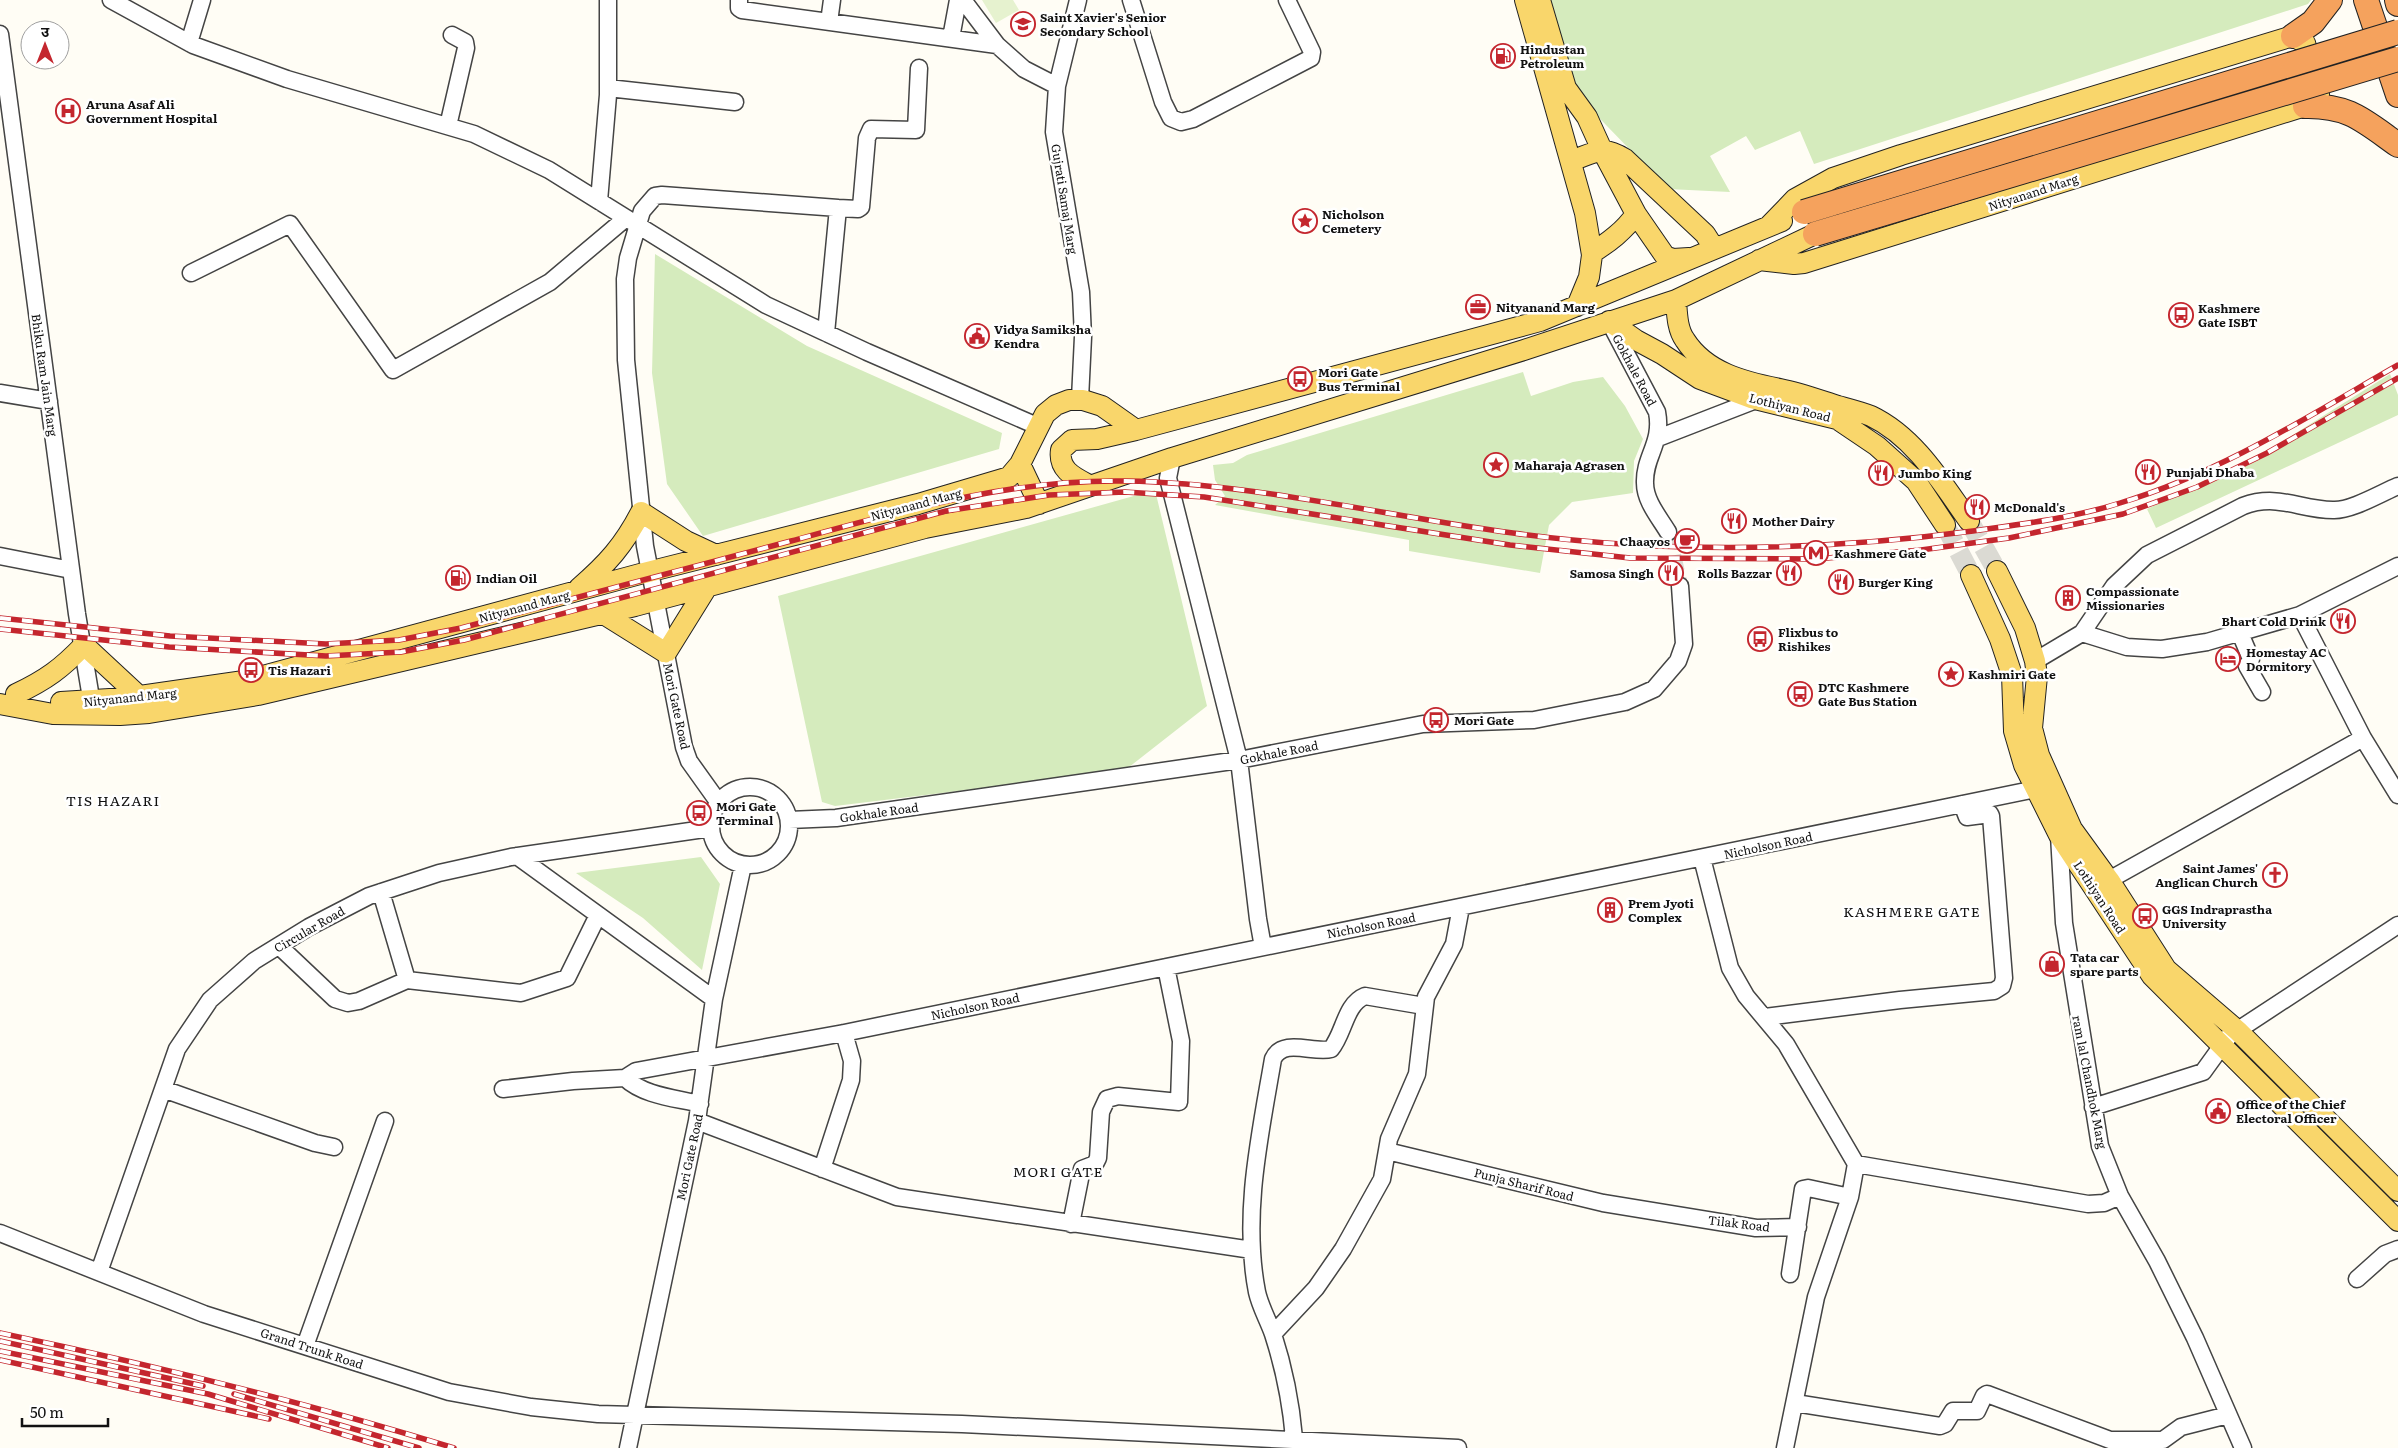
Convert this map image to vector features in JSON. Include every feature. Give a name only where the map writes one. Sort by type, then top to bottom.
[{"type":"highway","points":[[2293,36],[2313,22],[2330,0]]},
{"type":"highway","points":[[2366,0],[2393,47],[2398,95]]},
{"type":"highway","points":[[2397,0],[2398,4]]},
{"type":"highway","points":[[1804,212],[2393,47]]},
{"type":"highway","points":[[1815,234],[2393,47]]},
{"type":"highway","points":[[2305,106],[2331,106],[2344,110],[2398,145]]},
{"type":"main road","points":[[1525,0],[1585,214],[1592,254],[1589,276],[1577,306]]},
{"type":"main road","points":[[1540,0],[1566,88],[1588,117],[1602,150],[1636,214],[1665,256],[1673,259],[1696,258]]},
{"type":"main road","points":[[1770,226],[1795,199],[1833,178],[1901,155],[2293,36],[2305,43],[2319,94],[2317,100],[2305,106]]},
{"type":"main road","name":"Nityanand Marg","points":[[1759,260],[1794,264],[1804,263],[2305,106]]},
{"type":"main road","points":[[1570,161],[1602,150],[1612,151],[1625,159],[1705,234],[1714,248]]},
{"type":"main road","points":[[1089,485],[1065,469],[1061,456],[1064,446],[1077,438],[1097,439],[1136,430],[1540,320],[1696,258],[1714,248],[1804,212]]},
{"type":"main road","points":[[1592,254],[1612,240],[1628,225],[1636,214]]},
{"type":"main road","name":"Nityanand Marg","points":[[93,708],[140,697],[325,669],[602,613],[707,587],[925,528],[1039,504],[1089,485],[1172,458],[1524,350],[1609,320],[1676,300],[1815,234]]},
{"type":"main road","name":"Lothiyan Road","points":[[1676,300],[1679,328],[1684,340],[1706,362],[1714,368],[1754,384],[1781,389],[1871,416],[1892,430],[1922,457],[1969,521]]},
{"type":"main road","name":"Lothiyan Road","points":[[1609,320],[1636,340],[1700,379],[1756,400],[1837,419],[1877,446],[1916,481],[1945,525]]},
{"type":"main road","points":[[1080,399],[1102,406],[1136,430]]},
{"type":"main road","name":"Nityanand Marg","points":[[350,663],[574,592],[918,504],[1009,477],[1020,464],[1037,426],[1045,414],[1056,405],[1069,400],[1080,399]]},
{"type":"main road","points":[[1020,464],[1039,504]]},
{"type":"main road","points":[[918,504],[925,528]]},
{"type":"main road","points":[[574,592],[612,559],[627,539],[641,512],[686,541],[716,555]]},
{"type":"main road","name":"Lothiyan Road","points":[[1997,571],[2025,628],[2035,661],[2037,676],[2032,728],[2039,755],[2072,828],[2109,880],[2166,969],[2238,1030],[2398,1190]]},
{"type":"main road","name":"Lothiyan Road","points":[[1972,575],[2000,639],[2012,675],[2014,731],[2024,766],[2059,835],[2152,976],[2398,1221]]},
{"type":"main road","points":[[602,613],[666,653],[707,587]]},
{"type":"main road","points":[[5,696],[44,681],[61,668],[84,645],[140,697]]},
{"type":"main road","name":"Nityanand Marg","points":[[5,696],[93,708],[150,713],[258,695],[325,669]]},
{"type":"street","points":[[111,0],[189,43],[287,78],[474,134],[549,170],[766,306],[1037,426]]},
{"type":"street","points":[[189,43],[202,0]]},
{"type":"street","points":[[599,201],[608,88],[608,0]]},
{"type":"street","points":[[739,0],[739,8],[742,10],[997,45]]},
{"type":"street","points":[[829,22],[832,0]]},
{"type":"street","points":[[951,38],[958,0]]},
{"type":"street","points":[[962,0],[997,45],[1028,72],[1046,78],[1057,86]]},
{"type":"street","name":"Gujrati Samaj Marg","points":[[1078,0],[1057,86],[1054,132],[1081,292],[1083,337],[1080,399]]},
{"type":"street","points":[[1132,0],[1163,102],[1171,118],[1181,122],[1201,114],[1311,58],[1312,52],[1287,0]]},
{"type":"street","name":"Bhiku Ram Jain Marg","points":[[0,34],[72,570],[93,708]]},
{"type":"street","points":[[448,126],[466,48],[464,42],[452,35]]},
{"type":"street","points":[[191,273],[290,224],[394,370],[550,282],[632,221],[658,195],[858,209],[861,207],[867,138],[871,129],[916,130],[919,68]]},
{"type":"street","points":[[608,88],[736,102]]},
{"type":"street","points":[[826,334],[838,208]]},
{"type":"street","name":"Mori Gate Road","points":[[632,221],[625,279],[626,360],[641,512],[650,572],[684,747],[689,762],[719,803]]},
{"type":"street","name":"Gokhale Road","points":[[1609,320],[1656,412],[1659,427],[1658,438],[1649,462],[1645,484],[1652,508],[1668,532]]},
{"type":"street","points":[[0,393],[49,401]]},
{"type":"street","points":[[1658,438],[1756,400]]},
{"type":"street","points":[[1172,458],[1168,478],[1239,760],[1259,925],[1264,947]]},
{"type":"street","points":[[2035,661],[2082,633],[2114,586],[2156,548],[2243,506],[2253,502],[2277,500],[2336,510],[2398,486]]},
{"type":"street","points":[[0,556],[72,570]]},
{"type":"street","points":[[2082,633],[2127,646],[2162,649],[2194,645],[2300,615],[2398,566]]},
{"type":"street","name":"Gokhale Road","points":[[789,820],[836,818],[1239,760],[1423,724],[1534,720],[1625,702],[1654,689],[1678,661],[1684,644],[1680,586]]},
{"type":"street","points":[[2300,615],[2363,738],[2398,795]]},
{"type":"street","points":[[2240,633],[2251,659],[2247,666],[2262,692]]},
{"type":"street","points":[[2109,880],[2363,738]]},
{"type":"street","points":[[760,788],[779,800],[789,820],[786,842],[778,854],[765,862],[743,864],[731,860],[721,852],[714,841],[711,828],[713,815],[719,803],[737,790],[760,788]]},
{"type":"street","name":"Nicholson Road","points":[[503,1089],[573,1081],[625,1078],[636,1071],[844,1033],[2036,789]]},
{"type":"street","points":[[1765,1017],[1900,1000],[1994,992],[2002,986],[2004,978],[1991,815],[1967,817],[1962,804]]},
{"type":"street","name":"Circular Road","points":[[99,1272],[177,1049],[210,1000],[254,961],[309,927],[369,896],[439,873],[518,856],[711,828]]},
{"type":"street","name":"ram lal Chandhok Marg","points":[[2059,835],[2064,923],[2100,1146],[2120,1196],[2157,1261],[2243,1448]]},
{"type":"street","points":[[518,856],[714,1000]]},
{"type":"street","points":[[1702,858],[1730,968],[1746,996],[1765,1017],[1794,1058],[1856,1164],[1850,1197],[1816,1297],[1785,1448]]},
{"type":"street","name":"Mori Gate Road","points":[[629,1446],[697,1121],[714,1000],[743,864]]},
{"type":"street","points":[[381,892],[407,980]]},
{"type":"street","points":[[1273,1334],[1316,1288],[1343,1249],[1382,1179],[1389,1139],[1417,1074],[1424,1006],[1433,983],[1454,944],[1461,907]]},
{"type":"street","points":[[279,946],[341,1002],[359,1001],[407,980],[520,993],[567,978],[598,915]]},
{"type":"street","points":[[2093,1107],[2203,1072],[2229,1036],[2398,925]]},
{"type":"street","points":[[1071,1224],[1082,1169],[1095,1164],[1098,1158],[1101,1112],[1107,1099],[1118,1096],[1179,1102],[1181,1041],[1166,967]]},
{"type":"street","points":[[1294,1438],[1292,1406],[1273,1334],[1257,1294],[1252,1250],[1251,1210],[1257,1155],[1275,1054],[1289,1048],[1331,1049],[1352,1006],[1357,1000],[1366,996],[1424,1006]]},
{"type":"street","points":[[822,1169],[851,1080],[852,1061],[844,1033]]},
{"type":"street","points":[[625,1078],[633,1085],[649,1092],[700,1104]]},
{"type":"street","points":[[163,1089],[334,1147]]},
{"type":"street","points":[[305,1346],[385,1121]]},
{"type":"street","points":[[697,1121],[897,1197],[1252,1250]]},
{"type":"street","name":"Punja Sharif Road","points":[[1387,1151],[1603,1203],[1662,1211]]},
{"type":"street","points":[[1856,1164],[2088,1204],[2104,1203],[2120,1196]]},
{"type":"street","points":[[1790,1274],[1802,1191],[1805,1188],[1850,1197]]},
{"type":"street","name":"Tilak Road","points":[[1662,1211],[1756,1228],[1798,1227]]},
{"type":"street","name":"Grand Trunk Road","points":[[2,1234],[204,1314],[449,1392],[531,1407],[598,1414],[962,1424],[1294,1438],[1458,1448]]},
{"type":"street","points":[[2357,1279],[2385,1254],[2398,1249]]},
{"type":"street","points":[[1795,1403],[1940,1426],[1945,1424],[1953,1411],[1977,1411],[1984,1396],[1987,1394],[2110,1440],[2163,1440],[2181,1427],[2228,1415]]},
{"type":"green space","points":[[982,0],[1013,0],[1019,10],[996,23]]},
{"type":"green space","points":[[1548,0],[2311,0],[2308,4],[1814,164],[1800,131],[1755,150],[1746,136],[1710,156],[1730,192],[1668,189],[1576,94]]},
{"type":"green space","points":[[655,254],[807,346],[1002,433],[999,449],[703,536],[667,484],[652,373]]},
{"type":"green space","points":[[1523,372],[1531,396],[1573,382],[1603,377],[1625,406],[1643,439],[1634,461],[1633,493],[1572,502],[1549,525],[1540,573],[1409,551],[1409,540],[1215,505],[1225,496],[1215,480],[1213,465],[1233,463],[1247,455]]},
{"type":"green space","points":[[2390,374],[2398,395],[2398,415],[2156,528],[2147,509],[2269,450]]},
{"type":"green space","points":[[1155,490],[1207,706],[1124,771],[835,806],[822,802],[778,596]]},
{"type":"green space","points":[[701,857],[720,884],[702,970],[643,918],[576,873]]},
{"type":"tunnel","points":[[1969,521],[1997,571]]},
{"type":"tunnel","points":[[1945,525],[1971,575]]},
{"type":"tunnel","points":[[1668,532],[1680,586]]},
{"type":"railway","points":[[0,618],[170,636],[326,644],[399,640],[461,628],[915,508],[998,491],[1082,482],[1174,483],[1222,488],[1319,501],[1513,533],[1627,544],[1685,547],[1800,546],[1916,538],[2066,517],[2157,491],[2228,460],[2263,442],[2398,365]]},
{"type":"railway","points":[[0,629],[169,647],[326,656],[401,652],[464,640],[946,511],[1049,495],[1125,492],[1204,497],[1510,545],[1630,558],[1816,559],[1921,550],[2009,538],[2123,514],[2197,487],[2267,453],[2398,378]]},
{"type":"railway","points":[[0,1333],[228,1385],[454,1448]]},
{"type":"railway","points":[[0,1341],[203,1386]]},
{"type":"railway","points":[[0,1351],[208,1394],[388,1448]]},
{"type":"railway","points":[[0,1360],[269,1419]]},
{"type":"railway","points":[[234,1394],[419,1448]]},
{"type":"place","name":"Saint Xavier's Senior Secondary School","points":[[1023,24]]},
{"type":"place","name":"Hindustan Petroleum","points":[[1503,56]]},
{"type":"place","name":"Aruna Asaf Ali Government Hospital","points":[[68,111]]},
{"type":"place","name":"Nicholson Cemetery","points":[[1305,221]]},
{"type":"place","name":"Nityanand Marg","points":[[1478,307]]},
{"type":"place","name":"Kashmere Gate ISBT","points":[[2181,315]]},
{"type":"place","name":"Vidya Samiksha Kendra","points":[[977,336]]},
{"type":"place","name":"Mori Gate Bus Terminal","points":[[1300,379]]},
{"type":"place","name":"Maharaja Agrasen","points":[[1496,465]]},
{"type":"place","name":"Punjabi Dhaba","points":[[2148,472]]},
{"type":"place","name":"Jumbo King","points":[[1881,473]]},
{"type":"place","name":"McDonald's","points":[[1977,507]]},
{"type":"place","name":"Mother Dairy","points":[[1734,521]]},
{"type":"place","name":"Chaayos","points":[[1687,541]]},
{"type":"place","name":"Kashmere Gate","points":[[1816,553]]},
{"type":"place","name":"Samosa Singh","points":[[1671,573]]},
{"type":"place","name":"Rolls Bazzar","points":[[1789,573]]},
{"type":"place","name":"Indian Oil","points":[[458,578]]},
{"type":"place","name":"Burger King","points":[[1841,582]]},
{"type":"place","name":"Compassionate Missionaries","points":[[2068,598]]},
{"type":"place","name":"Bhart Cold Drink","points":[[2343,621]]},
{"type":"place","name":"Flixbus to Rishikes","points":[[1760,639]]},
{"type":"place","name":"Homestay AC Dormitory","points":[[2228,659]]},
{"type":"place","name":"Tis Hazari","points":[[251,670]]},
{"type":"place","name":"Kashmiri Gate","points":[[1951,674]]},
{"type":"place","name":"DTC Kashmere Gate Bus Station","points":[[1800,694]]},
{"type":"place","name":"Mori Gate","points":[[1436,720]]},
{"type":"place","name":"Mori Gate Terminal","points":[[699,813]]},
{"type":"place","name":"Saint James' Anglican Church","points":[[2275,875]]},
{"type":"place","name":"Prem Jyoti Complex","points":[[1610,910]]},
{"type":"place","name":"GGS Indraprastha University","points":[[2145,916]]},
{"type":"place","name":"Tata car spare parts","points":[[2052,964]]},
{"type":"place","name":"Office of the Chief Electoral Officer","points":[[2218,1111]]},
{"type":"district","name":"TIS HAZARI","points":[[113,800]]},
{"type":"district","name":"KASHMERE GATE","points":[[1912,911]]},
{"type":"district","name":"MORI GATE","points":[[1058,1171]]}]
